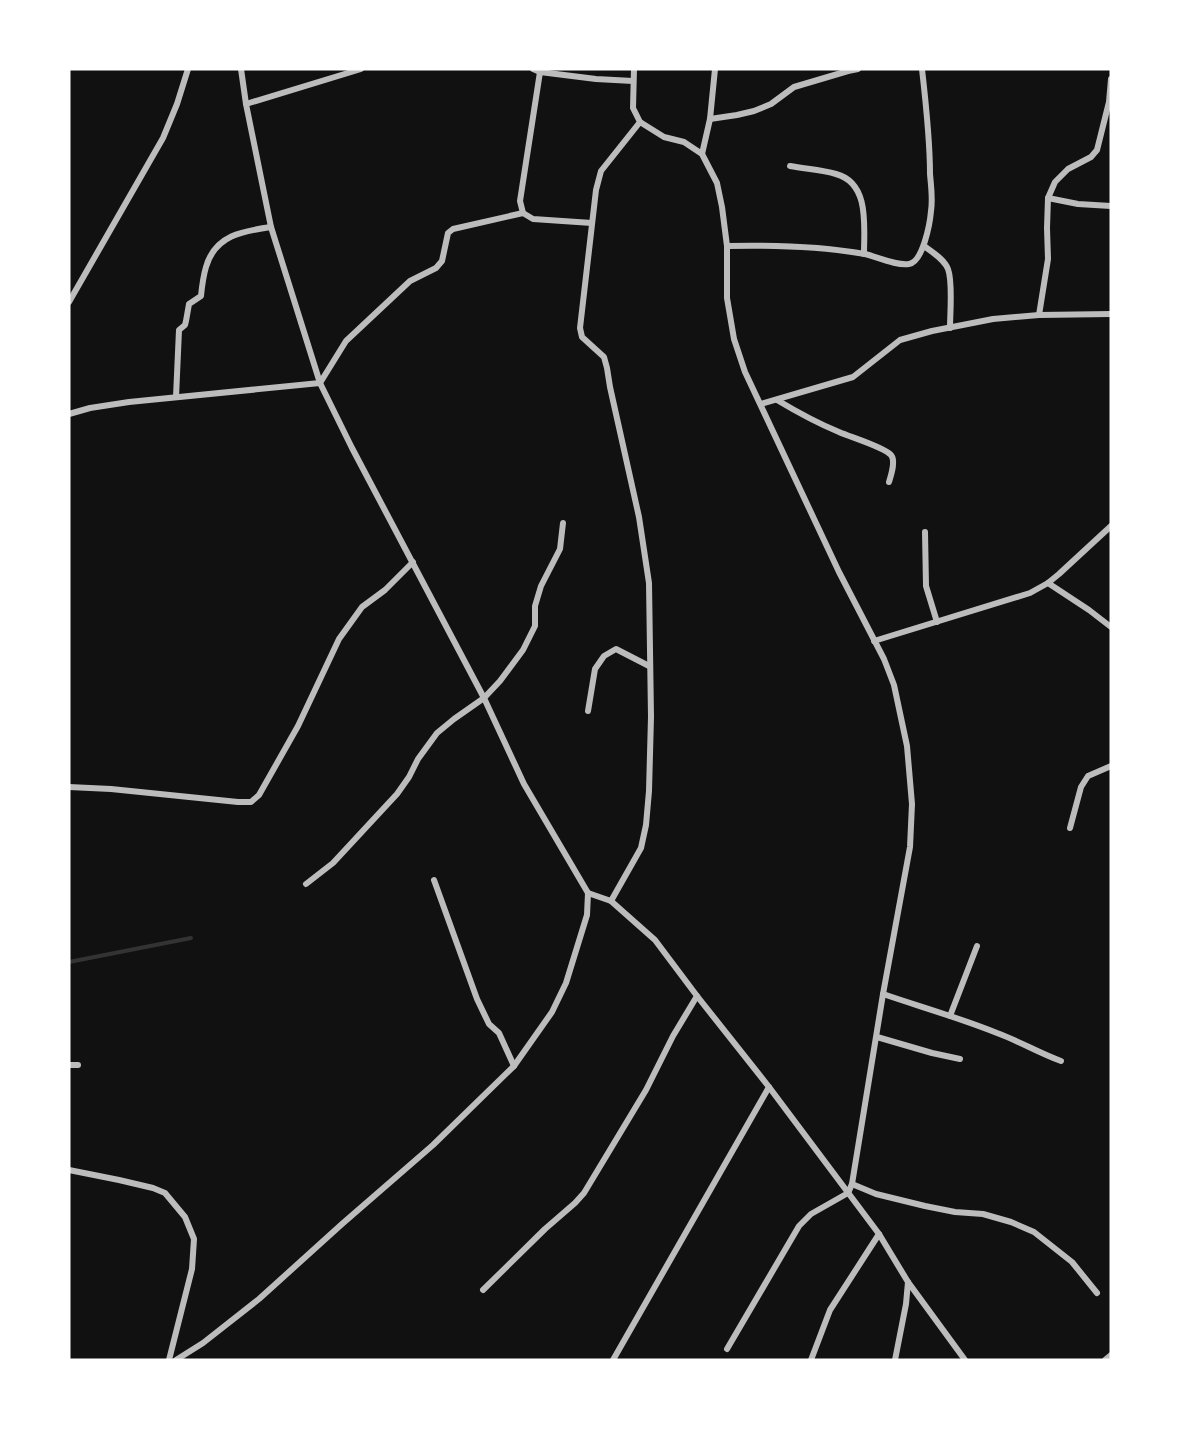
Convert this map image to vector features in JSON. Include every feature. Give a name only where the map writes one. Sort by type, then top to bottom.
[{"type":"street","points":[[69,302],[163,138],[188,69]]},
{"type":"street","points":[[176,1360],[259,1299],[433,1145],[514,1066],[552,1012],[566,983],[587,915],[588,893],[524,784],[484,699],[320,383],[271,227],[241,69]]},
{"type":"street","points":[[246,104],[361,69]]},
{"type":"street","points":[[634,69],[633,108],[640,122],[664,136],[684,142],[702,154],[717,183],[727,246],[727,298],[734,339],[745,372],[834,562],[884,659],[894,685],[907,746],[912,804],[910,847],[852,1184],[848,1193],[811,1214],[799,1226],[727,1348]]},
{"type":"street","points":[[702,154],[710,119],[715,69]]},
{"type":"street","points":[[710,119],[754,111],[771,104],[794,87],[858,69]]},
{"type":"street","points":[[727,246],[801,246],[864,254],[898,263],[915,262],[924,246],[932,211],[929,135],[922,69]]},
{"type":"street","points":[[523,213],[520,201],[536,70],[597,79],[633,81]]},
{"type":"street","points":[[1039,315],[1048,259],[1048,198],[1055,182],[1068,169],[1091,157],[1097,150],[1109,102],[1111,79]]},
{"type":"street","points":[[611,901],[641,848],[646,825],[651,717],[649,583],[639,517],[607,368],[603,357],[582,338],[580,328],[596,190],[601,171],[640,122]]},
{"type":"street","points":[[790,166],[838,174],[852,181],[860,193],[864,217],[864,254]]},
{"type":"street","points":[[1048,198],[1078,204],[1111,206]]},
{"type":"street","points":[[320,383],[346,341],[410,281],[436,268],[442,261],[448,233],[453,229],[523,213],[533,219],[592,223]]},
{"type":"street","points":[[176,397],[179,330],[185,325],[189,304],[201,296],[206,264],[222,242],[234,235],[271,227]]},
{"type":"street","points":[[924,246],[940,258],[948,268],[951,280],[950,328]]},
{"type":"street","points":[[760,404],[853,377],[900,340],[993,319],[1039,315],[1111,314]]},
{"type":"street","points":[[69,414],[129,402],[320,383]]},
{"type":"street","points":[[777,400],[797,413],[890,455],[893,461],[889,482]]},
{"type":"street","points":[[306,884],[333,863],[397,794],[418,759],[437,734],[454,719],[484,699],[523,650],[535,626],[536,606],[541,586],[560,549],[563,523]]},
{"type":"street","points":[[874,641],[1030,593],[1048,583],[1111,526]]},
{"type":"street","points":[[925,532],[926,586],[938,622]]},
{"type":"street","points":[[69,787],[251,802],[260,795],[298,726],[339,639],[362,607],[385,590],[413,562]]},
{"type":"street","points":[[1048,583],[1110,624]]},
{"type":"street","points":[[588,711],[595,669],[604,656],[616,650],[649,666]]},
{"type":"street","points":[[1070,828],[1081,787],[1088,776],[1111,766]]},
{"type":"street","points":[[434,880],[477,999],[489,1024],[499,1033],[514,1066]]},
{"type":"street","points":[[588,893],[611,901],[655,940],[879,1234],[908,1281],[963,1358]]},
{"type":"street","points":[[950,1016],[977,946]]},
{"type":"street","points":[[883,994],[1000,1034],[1060,1062]]},
{"type":"street","points":[[483,1290],[584,1193],[646,1090],[673,1036],[697,996]]},
{"type":"street","points":[[877,1037],[960,1059]]},
{"type":"street","points":[[69,1065],[78,1065]]},
{"type":"street","points":[[613,1360],[769,1087]]},
{"type":"street","points":[[69,1170],[153,1188],[165,1193],[185,1217],[194,1239],[192,1269],[169,1360]]},
{"type":"street","points":[[852,1184],[876,1194],[925,1206],[955,1212],[983,1214],[1035,1232],[1072,1262],[1097,1293]]},
{"type":"street","points":[[811,1360],[830,1310],[879,1234]]},
{"type":"street","points":[[896,1360],[908,1281]]},
{"type":"street","points":[[1105,1360],[1111,1355]]},
{"type":"waterway","points":[[69,962],[191,938]]}]
